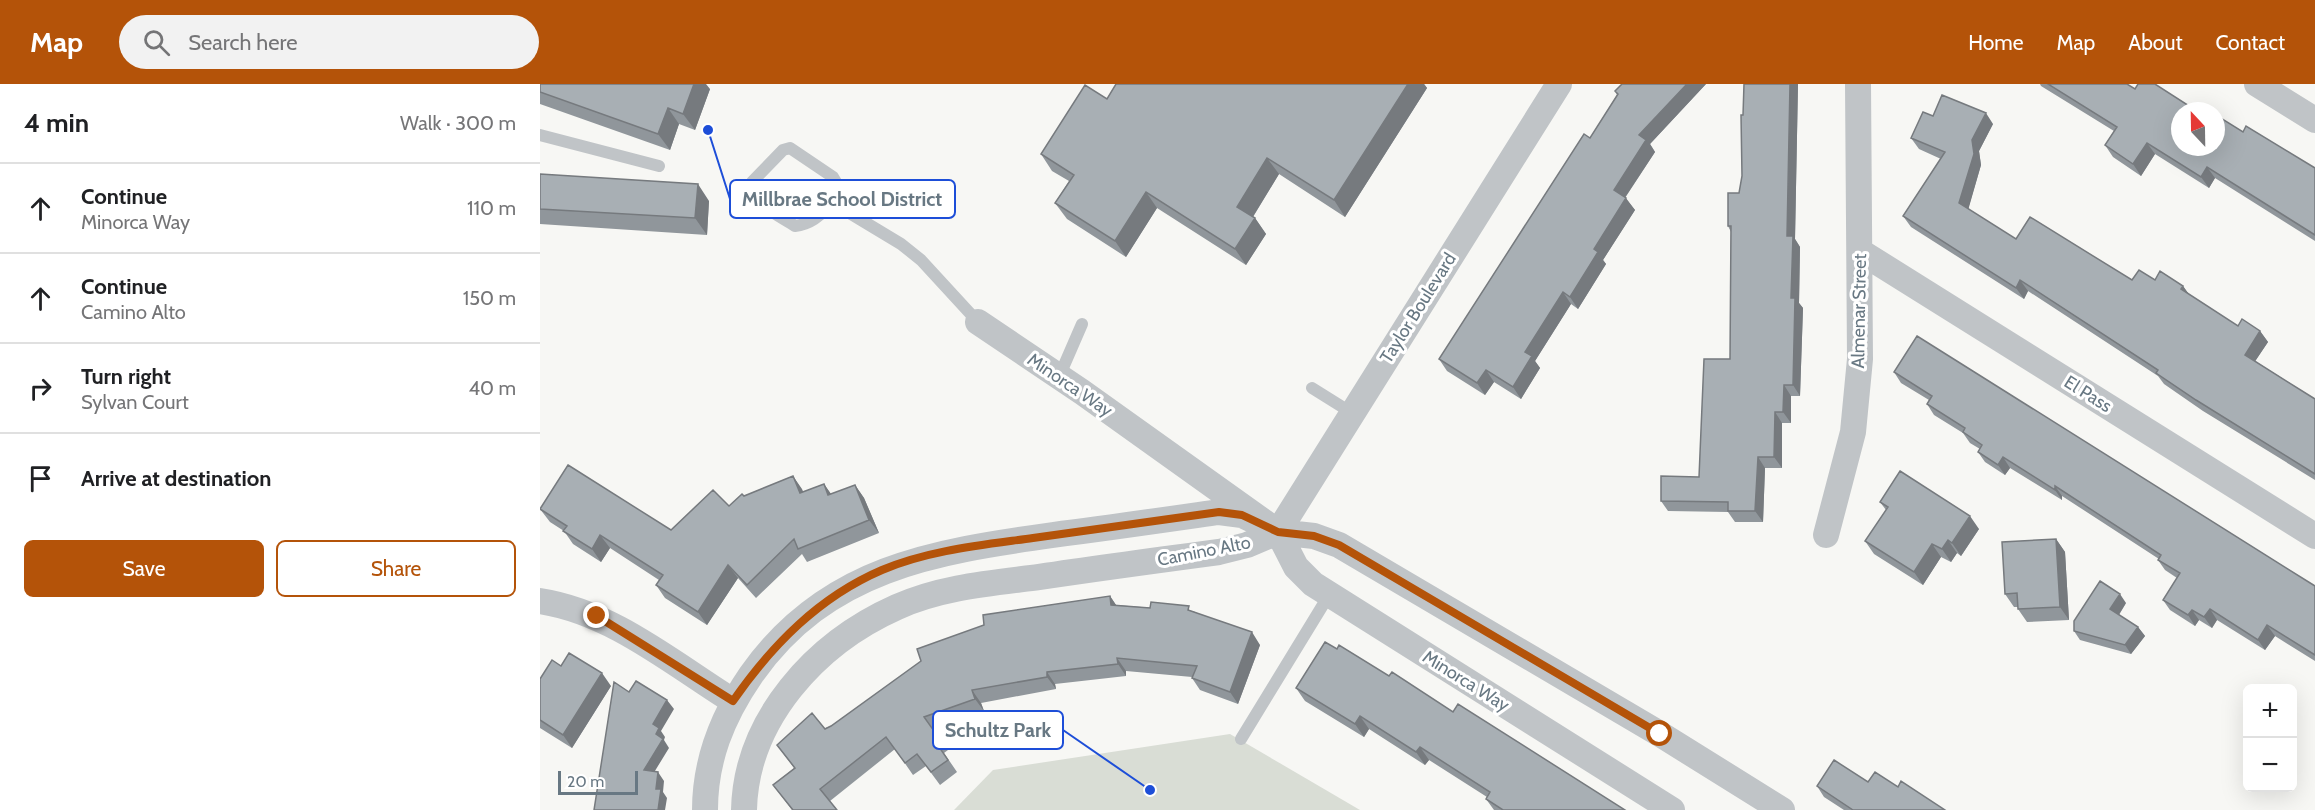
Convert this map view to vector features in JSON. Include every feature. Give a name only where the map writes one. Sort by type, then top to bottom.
[{"type":"street","name":"Taylor Boulevard","points":[[1278,532],[1559,84]]},
{"type":"street","name":"Almenar Street","points":[[1826,535],[1853,432],[1860,359],[1858,84]]},
{"type":"street","points":[[2257,84],[2315,120]]},
{"type":"street","name":"El Pass","points":[[1861,252],[2315,536]]},
{"type":"street","name":"Minorca Way","points":[[978,322],[1278,532],[1296,567],[1313,584],[1672,810]]},
{"type":"street","name":"Camino Alto","points":[[705,810],[705,780],[714,744],[733,701],[761,661],[799,622],[841,592],[882,570],[924,556],[968,547],[1219,512],[1242,515],[1278,532]]},
{"type":"street","name":"Minorca Way","points":[[1278,532],[1314,536],[1339,545],[1660,734],[1782,810]]},
{"type":"street","name":"Camino Alto","points":[[744,810],[745,785],[752,756],[767,720],[791,687],[825,652],[862,625],[898,606],[934,594],[975,586],[1219,552],[1278,532]]},
{"type":"street","points":[[540,601],[568,605],[597,616],[733,701]]},
{"type":"lane","points":[[540,135],[659,166]]},
{"type":"lane","points":[[794,149],[833,177],[837,187],[833,203],[812,222],[795,226],[758,200],[752,182],[783,150],[794,149]]},
{"type":"lane","points":[[833,203],[901,243],[921,260],[978,322]]},
{"type":"lane","points":[[1059,377],[1082,324]]},
{"type":"lane","points":[[1312,388],[1352,413]]},
{"type":"lane","points":[[1241,739],[1329,595]]},
{"type":"shaded area","points":[[1230,734],[1360,810],[954,810],[993,770]]},
{"type":"building","points":[[540,84],[694,84],[683,114],[668,108],[658,134],[540,92]]},
{"type":"building","points":[[1116,84],[1408,84],[1334,200],[1267,158],[1237,207],[1255,218],[1235,249],[1146,192],[1115,241],[1055,203],[1074,175],[1041,154],[1085,85],[1107,99]]},
{"type":"building","points":[[1622,84],[1687,84],[1639,135],[1646,140],[1614,190],[1626,198],[1594,249],[1598,252],[1570,297],[1563,292],[1525,352],[1532,356],[1513,387],[1486,370],[1477,383],[1439,359],[1584,134],[1590,138],[1618,94],[1615,91]]},
{"type":"building","points":[[1744,84],[1790,84],[1787,236],[1793,236],[1791,298],[1795,298],[1793,385],[1784,385],[1783,412],[1775,412],[1774,457],[1758,457],[1755,511],[1728,511],[1728,502],[1661,501],[1661,476],[1699,477],[1704,359],[1730,359],[1731,226],[1728,226],[1728,193],[1739,193],[1742,176],[1741,115],[1743,115]]},
{"type":"building","points":[[2048,84],[2127,84],[2135,89],[2138,84],[2155,84],[2183,102],[2171,102],[2171,156],[2225,156],[2225,121],[2243,132],[2246,126],[2315,168],[2315,235],[2207,167],[2201,177],[2147,143],[2133,164],[2105,145],[2117,127]]},
{"type":"building","points":[[1942,95],[1986,113],[1972,140],[1974,154],[1959,203],[2016,239],[2030,217],[2132,280],[2139,270],[2155,280],[2160,271],[2183,286],[2181,289],[2238,326],[2242,319],[2260,331],[2245,355],[2315,399],[2315,474],[2196,400],[2156,373],[2158,370],[2020,280],[2016,288],[1903,216],[1945,152],[1911,138],[1923,112],[1933,116]]},
{"type":"building","points":[[540,174],[698,184],[695,218],[540,209]]},
{"type":"building","points":[[1917,336],[2315,586],[2315,655],[2267,625],[2258,640],[2210,609],[2204,617],[2192,610],[2188,615],[2163,600],[2180,573],[2158,560],[2161,555],[2055,486],[2055,490],[2003,457],[1998,465],[1978,452],[1982,445],[1963,432],[1965,428],[1927,404],[1932,396],[1894,372]]},
{"type":"building","points":[[568,465],[671,530],[713,490],[729,506],[742,494],[744,496],[793,476],[800,493],[824,484],[828,495],[855,485],[869,520],[798,549],[794,539],[747,585],[728,565],[698,612],[656,585],[663,575],[600,535],[592,549],[563,531],[567,526],[540,509]]},
{"type":"building","points":[[1900,471],[1970,516],[1952,543],[1948,540],[1942,549],[1932,544],[1914,572],[1865,541],[1888,507],[1880,502]]},
{"type":"building","points":[[2056,539],[2060,607],[2018,609],[2017,593],[2005,594],[2002,542]]},
{"type":"building","points":[[2100,581],[2120,594],[2110,609],[2138,627],[2125,645],[2074,631],[2074,621]]},
{"type":"building","points":[[1110,596],[1111,605],[1150,608],[1151,602],[1189,606],[1188,610],[1252,632],[1230,692],[1192,678],[1197,666],[1117,658],[1118,664],[1047,672],[1047,677],[972,690],[975,699],[924,717],[939,738],[935,741],[948,760],[931,772],[917,754],[905,763],[886,737],[820,789],[837,810],[793,810],[773,785],[795,768],[777,745],[812,713],[825,729],[831,726],[921,661],[917,649],[984,625],[983,615]]},
{"type":"building","points":[[1325,642],[1337,649],[1339,645],[1389,676],[1392,672],[1453,712],[1458,704],[1625,810],[1503,810],[1486,799],[1490,792],[1420,747],[1416,752],[1360,716],[1355,724],[1296,688]]},
{"type":"building","points":[[569,653],[602,673],[563,735],[540,720],[540,679],[552,660],[561,666]]},
{"type":"building","points":[[636,681],[667,700],[653,724],[659,728],[656,734],[663,739],[644,770],[658,772],[656,789],[661,789],[658,810],[594,810],[614,682],[629,692]]},
{"type":"building","points":[[1834,760],[1868,782],[1875,772],[1898,787],[1901,781],[1945,810],[1853,810],[1817,786]]},
{"type":"place","name":"Millbrae School District","points":[[708,130]]},
{"type":"place","name":"Schultz Park","points":[[1150,790]]},
{"type":"route","points":[[597,616],[733,701],[761,661],[799,622],[841,592],[882,570],[924,556],[968,547],[1219,512],[1242,515],[1278,532],[1314,536],[1339,545],[1660,734]]}]
